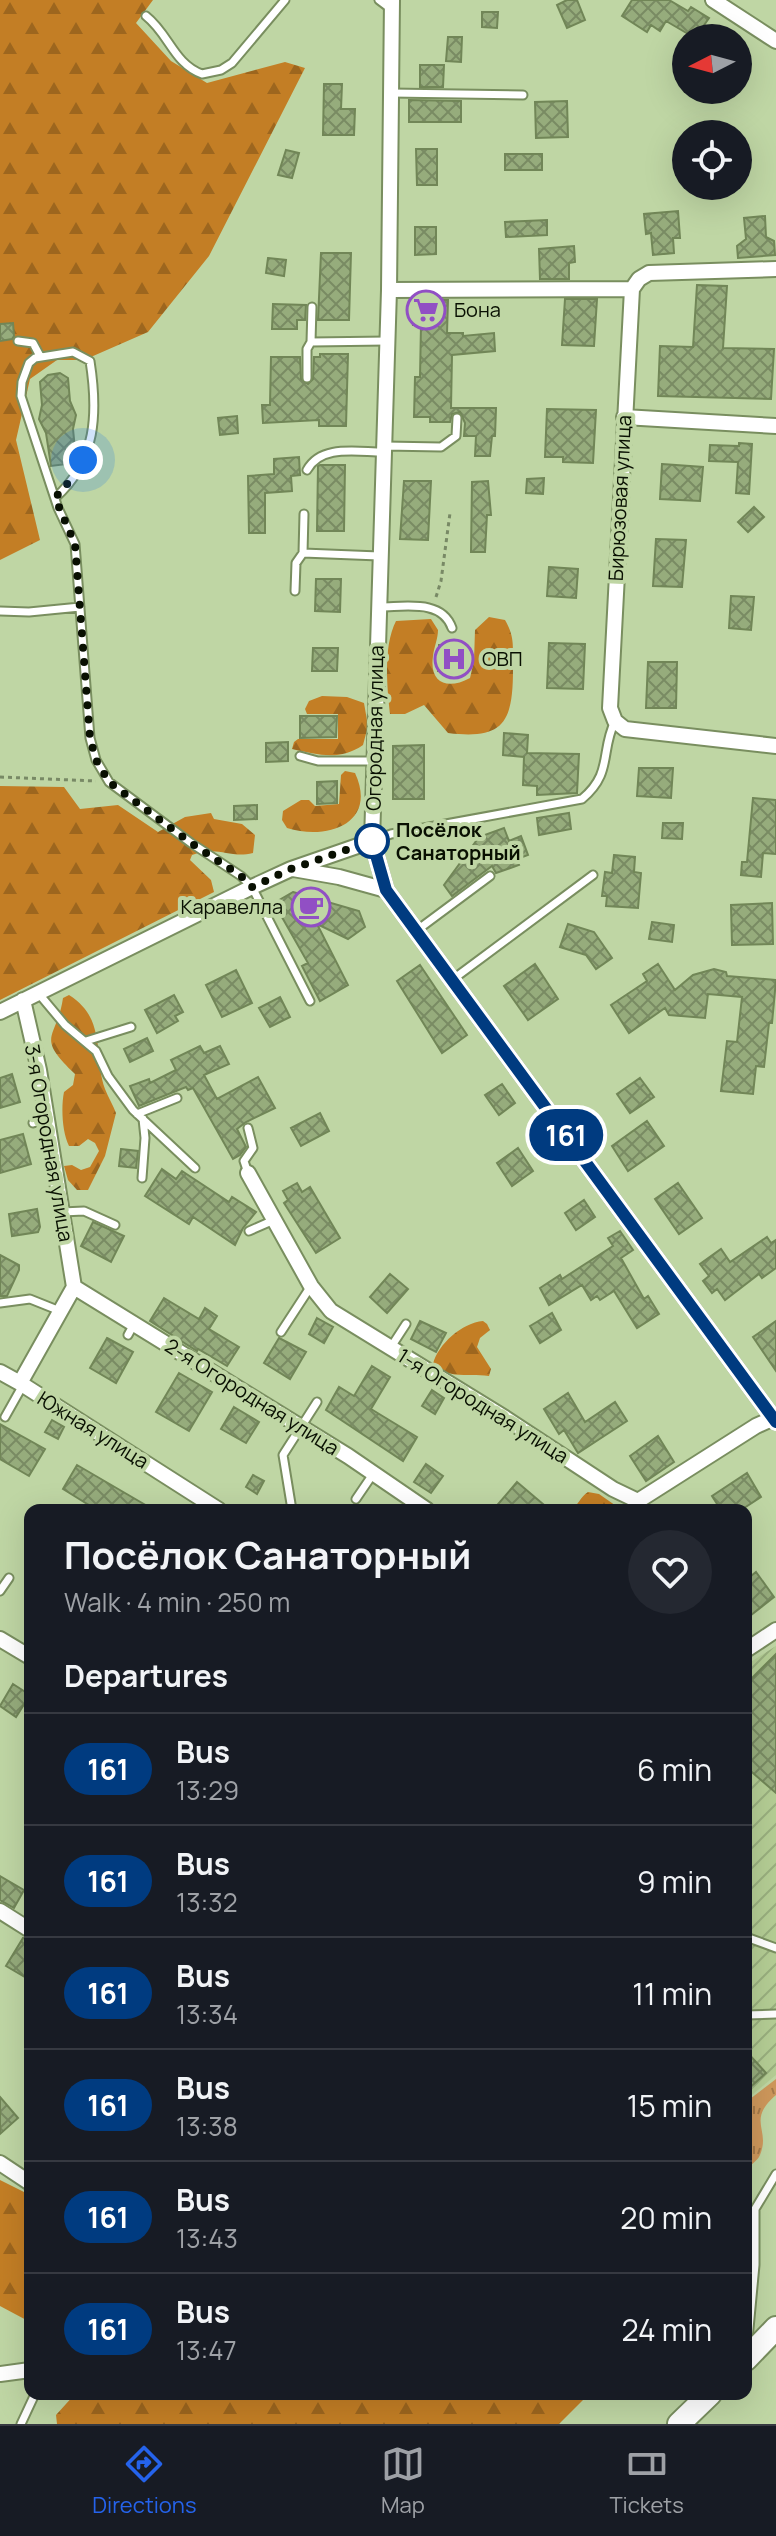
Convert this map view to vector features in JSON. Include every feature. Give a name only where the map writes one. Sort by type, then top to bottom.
[{"type":"highway","points":[[752,2352],[776,2328]]},
{"type":"highway","points":[[679,2424],[704,2400]]},
{"type":"street","points":[[713,0],[776,41]]},
{"type":"street","name":"Огородная улица","points":[[387,3],[391,93],[389,290],[372,841],[386,890],[775,1419]]},
{"type":"street","points":[[389,290],[632,289],[639,279],[649,273],[776,269]]},
{"type":"street","name":"Бирюзовая улица","points":[[612,714],[632,289]]},
{"type":"street","points":[[624,417],[776,426]]},
{"type":"street","points":[[612,714],[625,729],[776,746]]},
{"type":"street","points":[[0,1012],[291,869],[372,841]]},
{"type":"street","points":[[291,869],[339,877],[386,890]]},
{"type":"street","name":"3-я Огородная улица","points":[[23,1000],[40,1121],[62,1212],[74,1287]]},
{"type":"street","name":"1-я Огородная улица","points":[[248,1173],[311,1286],[331,1311],[505,1418],[633,1504]]},
{"type":"street","name":"Южная улица","points":[[74,1287],[22,1384],[210,1504]]},
{"type":"street","name":"2-я Огородная улица","points":[[74,1287],[131,1330],[301,1427],[418,1504]]},
{"type":"street","points":[[0,1372],[22,1384]]},
{"type":"street","name":"1-я Огородная улица","points":[[639,1504],[756,1426],[775,1419]]},
{"type":"street","points":[[752,1646],[776,1630]]},
{"type":"street","points":[[0,1639],[24,1652]]},
{"type":"street","points":[[0,1911],[24,1926]]},
{"type":"street","points":[[0,2163],[24,2179]]},
{"type":"street","points":[[0,2374],[24,2371]]},
{"type":"lane","points":[[146,16],[160,28],[170,48],[194,71],[212,73],[232,63],[285,0]]},
{"type":"lane","points":[[166,38],[167,27]]},
{"type":"lane","points":[[391,93],[523,95]]},
{"type":"lane","points":[[307,378],[312,307]]},
{"type":"lane","points":[[18,341],[33,343],[40,356]]},
{"type":"lane","points":[[311,342],[387,341]]},
{"type":"lane","points":[[55,498],[83,460],[95,425],[96,405],[90,361],[73,352],[40,356],[29,363],[21,396],[55,498],[75,544],[90,738],[96,760],[109,782],[252,887],[310,1001]]},
{"type":"lane","points":[[307,470],[312,461],[331,452],[441,447],[456,436],[457,418]]},
{"type":"lane","points":[[295,591],[296,563],[303,553],[304,514]]},
{"type":"lane","points":[[303,553],[379,556]]},
{"type":"lane","points":[[0,611],[29,612],[80,607]]},
{"type":"lane","points":[[378,607],[437,609],[446,616],[452,628]]},
{"type":"lane","points":[[372,841],[391,834],[582,799],[606,766],[612,714]]},
{"type":"lane","points":[[300,756],[318,761],[374,761]]},
{"type":"lane","points":[[452,980],[593,875]]},
{"type":"lane","points":[[416,931],[490,876]]},
{"type":"lane","points":[[38,992],[65,1025],[96,1051],[121,1095],[195,1168]]},
{"type":"lane","points":[[86,1041],[131,1027]]},
{"type":"lane","points":[[140,1116],[177,1098]]},
{"type":"lane","points":[[140,1116],[145,1138],[142,1178]]},
{"type":"lane","points":[[248,1128],[253,1148],[244,1161],[248,1173]]},
{"type":"lane","points":[[62,1212],[84,1211],[115,1225]]},
{"type":"lane","points":[[249,1231],[274,1220]]},
{"type":"lane","points":[[281,1332],[311,1286]]},
{"type":"lane","points":[[0,1303],[30,1299],[60,1311]]},
{"type":"lane","points":[[390,1349],[406,1324]]},
{"type":"lane","points":[[5,1417],[22,1384]]},
{"type":"lane","points":[[291,1504],[283,1455],[317,1402]]},
{"type":"lane","points":[[356,1499],[373,1474]]},
{"type":"lane","points":[[0,1591],[9,1578]]},
{"type":"lane","points":[[752,1939],[776,1948]]},
{"type":"lane","points":[[752,2015],[776,2014]]},
{"type":"lane","points":[[752,2296],[755,2209],[776,2174]]},
{"type":"lane","points":[[21,2424],[32,2400]]},
{"type":"path","points":[[424,608],[438,593],[450,513]]},
{"type":"path","points":[[0,777],[109,782]]},
{"type":"shaded area","points":[[776,1646],[776,2075],[752,2095],[752,1661]]},
{"type":"green space","points":[[0,0],[153,0],[136,23],[171,61],[207,83],[285,62],[305,68],[209,256],[148,332],[84,360],[57,360],[30,379],[16,440],[40,540],[0,560]]},
{"type":"green space","points":[[489,617],[505,620],[513,644],[511,702],[502,724],[482,733],[448,733],[424,705],[405,714],[390,714],[388,654],[396,621],[431,619],[438,630],[433,656],[434,673],[442,682],[454,684],[470,678],[475,630]]},
{"type":"green space","points":[[322,696],[347,697],[364,703],[368,726],[363,745],[338,755],[292,749],[298,739],[338,739],[338,714],[307,714],[305,709],[309,701]]},
{"type":"green space","points":[[345,771],[355,773],[360,790],[360,805],[354,816],[345,824],[318,832],[287,828],[282,820],[283,811],[301,800],[309,800],[315,806],[339,804],[341,775]]},
{"type":"green space","points":[[0,786],[64,787],[80,809],[118,805],[158,832],[185,817],[211,813],[214,819],[242,824],[255,835],[253,853],[210,851],[192,855],[190,860],[211,880],[214,892],[0,1000]]},
{"type":"green space","points":[[69,995],[81,1005],[94,1026],[105,1089],[116,1113],[105,1156],[88,1190],[77,1190],[68,1180],[64,1166],[72,1165],[81,1170],[90,1167],[99,1151],[95,1143],[88,1139],[79,1146],[69,1146],[62,1112],[63,1098],[64,1092],[73,1085],[75,1074],[55,1052],[51,1037],[63,998]]},
{"type":"green space","points":[[483,1321],[490,1330],[480,1338],[477,1347],[491,1369],[489,1376],[452,1374],[433,1364],[440,1349],[452,1336],[467,1326]]},
{"type":"green space","points":[[588,1492],[599,1494],[613,1504],[577,1504]]},
{"type":"green space","points":[[776,2079],[776,2095],[762,2112],[763,2146],[752,2164],[752,2097]]},
{"type":"green space","points":[[0,2180],[24,2192],[24,2319],[0,2306]]},
{"type":"green space","points":[[70,2400],[583,2400],[559,2424],[57,2424],[56,2415]]},
{"type":"building","points":[[567,0],[577,0],[585,20],[567,28],[557,5]]},
{"type":"building","points":[[632,0],[669,0],[688,11],[691,7],[709,18],[705,24],[672,25],[666,21],[660,31],[651,25],[647,32],[622,16]]},
{"type":"building","points":[[482,12],[498,12],[497,28],[482,27]]},
{"type":"building","points":[[448,37],[462,37],[461,62],[446,61]]},
{"type":"building","points":[[420,65],[444,65],[443,87],[420,87]]},
{"type":"building","points":[[324,84],[342,84],[341,109],[355,109],[354,135],[323,135]]},
{"type":"building","points":[[409,100],[461,101],[461,122],[409,122]]},
{"type":"building","points":[[567,101],[568,137],[536,138],[535,102]]},
{"type":"building","points":[[416,149],[437,149],[437,185],[417,185]]},
{"type":"building","points":[[286,150],[299,153],[292,178],[278,175]]},
{"type":"building","points":[[505,154],[542,154],[542,170],[505,170]]},
{"type":"building","points":[[678,211],[680,238],[673,238],[674,253],[653,255],[651,233],[646,234],[644,214]]},
{"type":"building","points":[[765,216],[766,237],[774,241],[775,255],[738,258],[737,246],[746,239],[744,218]]},
{"type":"building","points":[[547,220],[547,235],[506,237],[505,222]]},
{"type":"building","points":[[415,227],[436,227],[436,254],[415,255]]},
{"type":"building","points":[[574,246],[575,262],[569,263],[569,279],[540,279],[539,249]]},
{"type":"building","points":[[321,253],[351,253],[349,320],[318,320]]},
{"type":"building","points":[[268,258],[286,260],[284,276],[266,273]]},
{"type":"building","points":[[697,285],[727,286],[723,348],[774,349],[771,399],[658,396],[660,346],[693,347]]},
{"type":"building","points":[[565,299],[597,299],[594,346],[562,345]]},
{"type":"building","points":[[414,300],[448,300],[447,333],[463,333],[463,336],[494,333],[495,351],[452,355],[451,408],[496,408],[495,436],[492,436],[490,456],[475,456],[476,436],[464,436],[465,423],[460,412],[452,414],[450,422],[430,422],[430,417],[414,417],[415,377],[420,377],[421,325],[413,325]]},
{"type":"building","points":[[273,304],[306,305],[305,320],[297,320],[297,329],[272,329]]},
{"type":"building","points":[[13,323],[12,339],[0,341],[0,324]]},
{"type":"building","points":[[320,354],[348,354],[346,426],[319,426],[319,420],[263,423],[262,405],[270,405],[271,357],[300,357],[301,379],[308,384],[313,379],[314,357],[320,357]]},
{"type":"building","points":[[60,373],[68,378],[70,401],[76,415],[73,429],[76,459],[74,463],[51,466],[46,433],[39,419],[42,405],[40,382],[48,375]]},
{"type":"building","points":[[547,409],[596,410],[593,463],[563,462],[563,457],[545,457]]},
{"type":"building","points":[[237,416],[238,433],[220,435],[218,418]]},
{"type":"building","points":[[739,443],[752,444],[749,494],[736,493],[738,462],[709,461],[710,445],[739,446]]},
{"type":"building","points":[[299,457],[300,475],[291,476],[292,491],[265,493],[265,533],[249,533],[248,476],[274,474],[274,459]]},
{"type":"building","points":[[662,464],[703,467],[700,501],[660,499]]},
{"type":"building","points":[[320,465],[345,465],[344,531],[317,531]]},
{"type":"building","points":[[544,478],[543,494],[526,493],[527,479]]},
{"type":"building","points":[[404,481],[431,481],[428,540],[400,539]]},
{"type":"building","points":[[488,481],[491,515],[487,515],[485,552],[471,552],[472,482]]},
{"type":"building","points":[[754,507],[764,517],[748,532],[738,522]]},
{"type":"building","points":[[656,539],[686,540],[682,587],[653,586]]},
{"type":"building","points":[[549,567],[578,569],[576,598],[547,596]]},
{"type":"building","points":[[316,579],[341,579],[340,612],[315,611]]},
{"type":"building","points":[[731,596],[754,597],[751,630],[729,628]]},
{"type":"building","points":[[549,643],[585,644],[583,689],[547,688]]},
{"type":"building","points":[[439,645],[468,646],[466,672],[438,671]]},
{"type":"building","points":[[313,648],[338,648],[337,671],[312,671]]},
{"type":"building","points":[[648,662],[677,662],[676,708],[646,708]]},
{"type":"building","points":[[300,716],[337,716],[336,737],[300,738]]},
{"type":"building","points":[[504,733],[528,735],[527,753],[579,754],[577,793],[537,795],[537,786],[523,785],[524,757],[503,755]]},
{"type":"building","points":[[288,742],[288,761],[266,762],[266,743]]},
{"type":"building","points":[[424,745],[424,799],[393,799],[393,746]]},
{"type":"building","points":[[639,768],[673,768],[671,798],[637,796]]},
{"type":"building","points":[[337,781],[337,803],[317,804],[317,782]]},
{"type":"building","points":[[753,798],[776,800],[776,854],[763,853],[761,877],[741,875],[742,862],[747,862]]},
{"type":"building","points":[[257,805],[257,819],[234,820],[234,806]]},
{"type":"building","points":[[569,813],[571,829],[539,835],[537,818]]},
{"type":"building","points":[[663,823],[683,823],[682,839],[662,838]]},
{"type":"building","points":[[504,828],[509,841],[521,836],[528,855],[517,859],[519,865],[496,873],[492,866],[452,896],[444,885],[479,837]]},
{"type":"building","points":[[614,855],[635,857],[634,872],[641,873],[638,908],[606,906],[607,896],[602,896],[605,872],[612,873]]},
{"type":"building","points":[[293,892],[359,911],[365,927],[348,939],[317,924],[348,985],[320,1001],[302,966],[308,963],[274,903]]},
{"type":"building","points":[[772,903],[773,944],[732,945],[731,905]]},
{"type":"building","points":[[652,922],[674,925],[672,942],[649,939]]},
{"type":"building","points":[[568,924],[594,932],[612,958],[596,969],[586,955],[560,947]]},
{"type":"building","points":[[535,964],[558,999],[528,1020],[504,986]]},
{"type":"building","points":[[658,964],[675,990],[693,975],[714,969],[726,972],[727,976],[776,980],[764,1067],[756,1066],[753,1094],[721,1091],[727,1041],[737,1042],[742,997],[708,994],[705,1018],[669,1015],[665,1008],[629,1033],[611,1005],[647,981],[643,974]]},
{"type":"building","points":[[420,965],[467,1035],[442,1053],[397,981]]},
{"type":"building","points":[[236,970],[252,1003],[222,1017],[206,985]]},
{"type":"building","points":[[174,995],[183,1012],[175,1016],[178,1021],[157,1033],[145,1010]]},
{"type":"building","points":[[280,997],[290,1017],[270,1027],[259,1008]]},
{"type":"building","points":[[147,1038],[153,1051],[130,1062],[124,1049]]},
{"type":"building","points":[[200,1046],[204,1053],[220,1046],[229,1064],[204,1075],[217,1099],[258,1077],[275,1108],[237,1129],[246,1147],[233,1159],[193,1088],[188,1090],[186,1087],[139,1106],[130,1086],[149,1079],[150,1083],[176,1070],[171,1060]]},
{"type":"building","points":[[12,1074],[20,1102],[0,1108],[0,1078]]},
{"type":"building","points":[[640,1078],[654,1097],[630,1113],[617,1094]]},
{"type":"building","points":[[502,1084],[515,1103],[499,1115],[485,1095]]},
{"type":"building","points":[[320,1113],[329,1131],[301,1146],[291,1128]]},
{"type":"building","points":[[647,1121],[664,1146],[628,1171],[612,1146]]},
{"type":"building","points":[[23,1134],[31,1164],[0,1173],[0,1140]]},
{"type":"building","points":[[518,1148],[533,1171],[512,1186],[497,1163]]},
{"type":"building","points":[[121,1149],[138,1151],[136,1168],[119,1166]]},
{"type":"building","points":[[162,1169],[176,1179],[182,1171],[229,1202],[232,1197],[256,1212],[235,1245],[193,1217],[189,1224],[145,1196]]},
{"type":"building","points":[[297,1183],[302,1192],[310,1187],[340,1238],[316,1253],[284,1203],[288,1200],[283,1191]]},
{"type":"building","points":[[678,1183],[702,1218],[679,1234],[655,1199]]},
{"type":"building","points":[[584,1200],[595,1217],[576,1230],[565,1213]]},
{"type":"building","points":[[37,1209],[38,1232],[12,1236],[9,1214]]},
{"type":"building","points":[[93,1222],[124,1236],[111,1262],[81,1246]]},
{"type":"building","points":[[620,1231],[633,1250],[621,1258],[644,1299],[648,1296],[659,1314],[637,1328],[614,1291],[600,1300],[597,1296],[591,1300],[582,1285],[549,1305],[540,1288],[560,1275],[562,1279],[613,1246],[608,1238]]},
{"type":"building","points":[[767,1237],[771,1243],[776,1240],[776,1268],[762,1278],[759,1274],[725,1300],[717,1289],[712,1293],[703,1281],[709,1276],[700,1264],[721,1249],[730,1262]]},
{"type":"building","points":[[0,1255],[19,1265],[7,1296],[0,1296]]},
{"type":"building","points":[[390,1274],[408,1289],[387,1313],[370,1297]]},
{"type":"building","points":[[164,1298],[199,1319],[205,1308],[217,1316],[209,1329],[239,1347],[227,1366],[150,1321]]},
{"type":"building","points":[[552,1313],[561,1330],[540,1343],[530,1326]]},
{"type":"building","points":[[317,1318],[333,1327],[324,1343],[309,1334]]},
{"type":"building","points":[[420,1321],[446,1333],[436,1352],[411,1339]]},
{"type":"building","points":[[776,1321],[776,1371],[753,1337]]},
{"type":"building","points":[[107,1338],[133,1352],[116,1383],[90,1368]]},
{"type":"building","points":[[279,1338],[306,1352],[290,1379],[264,1363]]},
{"type":"building","points":[[372,1366],[390,1377],[371,1409],[417,1437],[403,1461],[326,1410],[339,1387],[354,1396]]},
{"type":"building","points":[[179,1373],[212,1392],[189,1431],[156,1412]]},
{"type":"building","points":[[432,1390],[444,1398],[435,1414],[422,1406]]},
{"type":"building","points":[[568,1393],[585,1422],[615,1402],[627,1421],[578,1453],[564,1430],[559,1434],[544,1409]]},
{"type":"building","points":[[234,1407],[259,1422],[246,1443],[221,1429]]},
{"type":"building","points":[[52,1420],[64,1427],[58,1439],[45,1432]]},
{"type":"building","points":[[0,1424],[45,1449],[29,1476],[0,1459]]},
{"type":"building","points":[[658,1436],[674,1462],[646,1481],[630,1456]]},
{"type":"building","points":[[426,1464],[443,1476],[431,1493],[414,1482]]},
{"type":"building","points":[[77,1465],[144,1504],[87,1504],[63,1489]]},
{"type":"building","points":[[747,1473],[761,1497],[750,1504],[717,1504],[712,1496]]},
{"type":"building","points":[[253,1475],[264,1481],[257,1494],[246,1487]]},
{"type":"building","points":[[517,1482],[543,1504],[498,1504]]},
{"type":"building","points":[[756,1572],[774,1597],[752,1614],[752,1575]]},
{"type":"building","points":[[776,1654],[776,1793],[752,1772],[752,1678]]},
{"type":"building","points":[[13,1684],[24,1691],[24,1704],[16,1717],[0,1706]]},
{"type":"building","points":[[0,1876],[24,1890],[14,1908],[0,1900]]},
{"type":"building","points":[[23,1938],[24,1938],[24,1976],[6,1966]]},
{"type":"building","points":[[752,2058],[766,2073],[752,2086]]},
{"type":"building","points":[[0,2097],[18,2118],[0,2134]]},
{"type":"bus line","name":"161","points":[[372,841],[386,890],[776,1422]]},
{"type":"place","name":"Бона","points":[[426,310]]},
{"type":"place","name":"ОВП","points":[[454,659]]},
{"type":"place","name":"Посёлок Санаторный","points":[[372,841]]},
{"type":"place","name":"Каравелла","points":[[311,907]]},
{"type":"route","points":[[83,460],[55,498],[75,544],[90,738],[96,760],[109,782],[252,887],[291,869],[372,841]]}]
